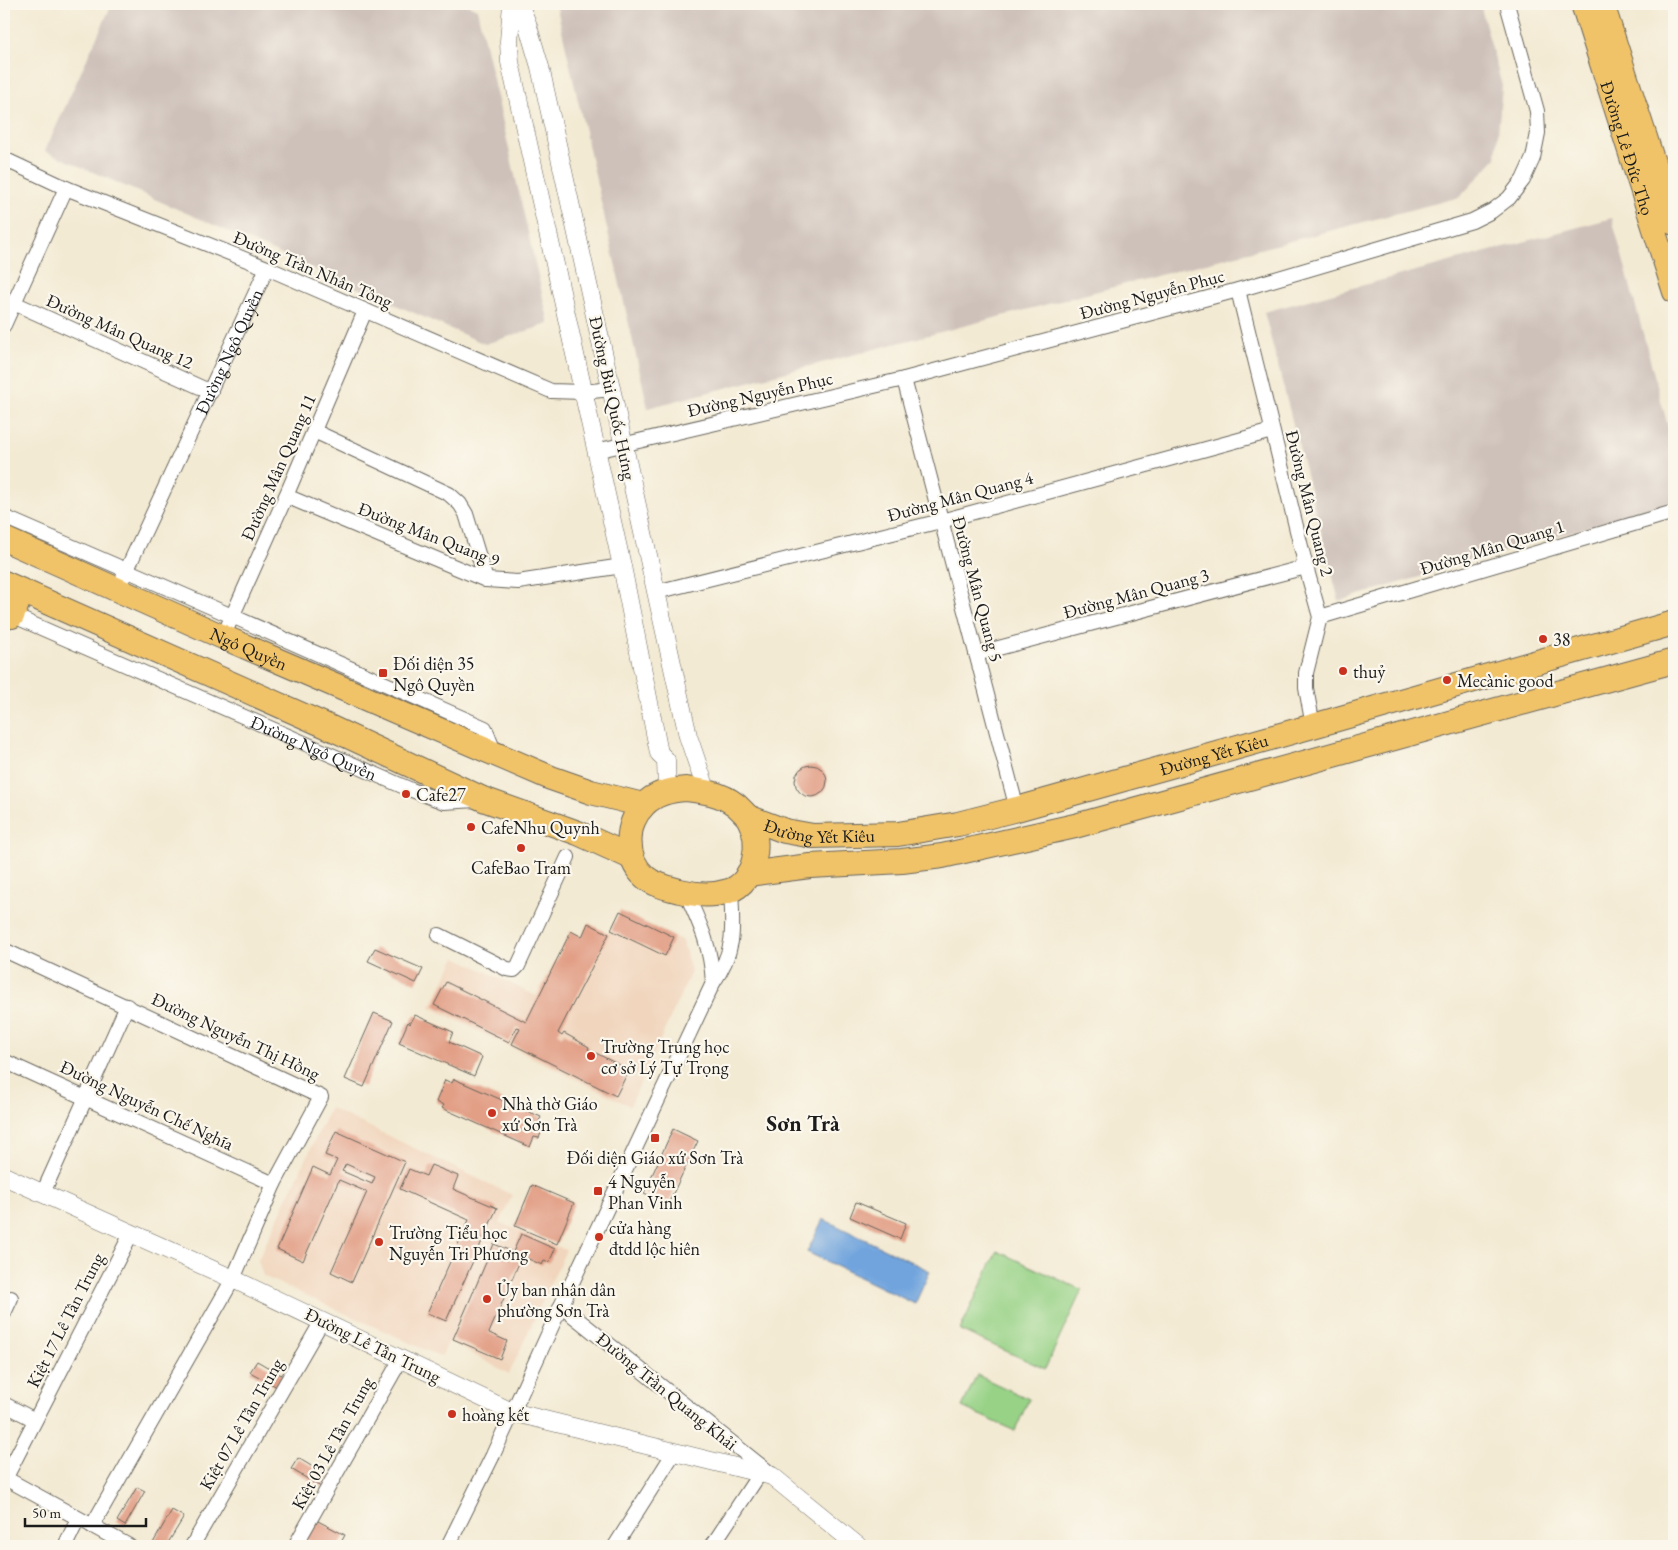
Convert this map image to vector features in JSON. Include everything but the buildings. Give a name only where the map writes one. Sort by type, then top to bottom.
[{"type":"highway","name":"Ngô Quyền","points":[[4,539],[122,581],[228,626],[495,754],[551,778],[591,792],[643,805]]},
{"type":"highway","points":[[8,614],[13,587],[314,720],[483,799]]},
{"type":"highway","name":"Đường Yết Kiêu","points":[[748,817],[800,835],[832,837],[898,834],[958,824],[1313,726],[1674,623]]},
{"type":"highway","name":"Đường Yết Kiêu","points":[[748,874],[810,866],[902,861],[977,849],[1075,826],[1674,661]]},
{"type":"highway","points":[[686,789],[707,792],[721,796],[735,804],[748,817],[754,831],[756,845],[754,860],[748,874],[740,884],[731,890],[719,894],[702,895],[668,888],[645,877],[636,867],[631,857],[629,840],[634,821],[643,805],[654,797],[668,791],[686,789]]},
{"type":"highway","name":"Đường Ngô Quyền","points":[[483,799],[578,833],[631,857]]},
{"type":"main road","name":"Đường Lê Đức Thọ","points":[[1594,9],[1674,224]]},
{"type":"main road","name":"Đường Lê Đức Thọ","points":[[1594,9],[1674,292]]},
{"type":"street","name":"Đường Bùi Quốc Hưng","points":[[512,4],[509,34],[510,62],[622,566],[659,753],[666,760],[668,791]]},
{"type":"street","name":"Đường Bùi Quốc Hưng","points":[[519,4],[527,22],[540,67],[688,736],[707,792]]},
{"type":"street","name":"Đường Nguyễn Phục","points":[[596,451],[904,379],[1238,290],[1472,220],[1492,210],[1509,198],[1523,180],[1533,158],[1538,133],[1537,111],[1507,4]]},
{"type":"street","name":"Đường Trần Nhân Tông","points":[[4,159],[66,188],[267,268],[551,391],[583,392],[611,389]]},
{"type":"street","points":[[4,325],[66,188]]},
{"type":"street","name":"Đường Ngô Quyền","points":[[122,581],[267,268]]},
{"type":"street","name":"Đường Mân Quang 2","points":[[1238,290],[1320,617],[1306,673],[1306,688],[1313,726]]},
{"type":"street","name":"Đường Mân Quang 12","points":[[14,303],[211,392]]},
{"type":"street","name":"Đường Mân Quang 11","points":[[228,626],[365,311]]},
{"type":"street","name":"Đường Mân Quang 5","points":[[904,379],[1017,809]]},
{"type":"street","points":[[314,431],[449,494],[460,504],[466,514],[486,580]]},
{"type":"street","name":"Đường Mân Quang 4","points":[[656,592],[940,521],[1272,431]]},
{"type":"street","name":"Đường Mân Quang 9","points":[[286,496],[486,580],[518,582],[622,566]]},
{"type":"street","name":"Đường Mân Quang 1","points":[[1320,617],[1674,512]]},
{"type":"street","points":[[4,517],[122,581]]},
{"type":"street","name":"Đường Mân Quang 3","points":[[976,654],[1306,567]]},
{"type":"street","name":"Đường Ngô Quyền","points":[[8,614],[409,790],[444,802],[483,799]]},
{"type":"street","points":[[439,935],[500,966],[514,970],[518,966],[568,857]]},
{"type":"street","points":[[448,1546],[493,1455],[713,983],[726,962],[732,940],[731,890]]},
{"type":"street","points":[[686,893],[707,942],[712,959],[713,983]]},
{"type":"street","name":"Đường Nguyễn Thị Hồng","points":[[4,950],[322,1097],[274,1184],[233,1279]]},
{"type":"street","points":[[43,1193],[127,1006]]},
{"type":"street","name":"Đường Nguyễn Chế Nghĩa","points":[[4,1061],[274,1184]]},
{"type":"street","name":"Đường Lê Tân Trung","points":[[4,1176],[132,1232],[512,1412]]},
{"type":"street","name":"Kiệt 17 Lê Tân Trung","points":[[4,1479],[132,1232]]},
{"type":"street","points":[[92,1526],[233,1279]]},
{"type":"street","points":[[4,1313],[12,1298]]},
{"type":"street","name":"Đường Trần Quang Khải","points":[[561,1306],[766,1474],[858,1546]]},
{"type":"street","name":"Kiệt 07 Lê Tân Trung","points":[[192,1546],[322,1321]]},
{"type":"street","name":"Kiệt 03 Lê Tân Trung","points":[[295,1546],[401,1359]]},
{"type":"street","points":[[4,1404],[35,1420]]},
{"type":"street","name":"Đường Trần Quang Khải","points":[[512,1412],[766,1474]]},
{"type":"street","points":[[615,1546],[675,1451]]},
{"type":"street","points":[[712,1546],[766,1474]]},
{"type":"street","points":[[4,1479],[129,1546]]},
{"type":"street","points":[[65,1546],[78,1519]]},
{"type":"shaded area","points":[[112,4],[466,4],[477,9],[549,324],[485,344],[45,151]]},
{"type":"shaded area","points":[[556,4],[1480,4],[1502,86],[1496,158],[1460,197],[648,408]]},
{"type":"shaded area","points":[[1612,218],[1674,449],[1674,501],[1339,601],[1264,312]]},
{"type":"shaded area","name":"Trường Trung học cơ sở Lý Tự Trọng","points":[[620,911],[683,941],[691,972],[630,1106],[430,1007],[456,957],[536,996],[571,931],[582,936],[588,923],[609,934]]},
{"type":"shaded area","name":"Trường Tiểu học Nguyễn Tri Phương","points":[[330,1108],[512,1195],[500,1223],[566,1250],[509,1374],[449,1341],[441,1357],[263,1276],[258,1260]]},
{"type":"green space","points":[[997,1251],[1082,1290],[1045,1369],[960,1330]]},
{"type":"green space","points":[[977,1375],[1029,1399],[1015,1431],[962,1407]]},
{"type":"water","points":[[823,1219],[930,1271],[915,1304],[807,1252]]},
{"type":"place","name":"38","points":[[1543,639]]},
{"type":"place","name":"thuỷ","points":[[1343,671]]},
{"type":"place","name":"Đối diện 35 Ngô Quyền","points":[[383,673]]},
{"type":"place","name":"Mecànic good","points":[[1447,680]]},
{"type":"place","name":"Cafe27","points":[[406,794]]},
{"type":"place","name":"CafeNhu Quynh","points":[[471,827]]},
{"type":"place","name":"CafeBao Tram","points":[[521,848]]},
{"type":"place","name":"Trường Trung học cơ sở Lý Tự Trọng","points":[[591,1056]]},
{"type":"place","name":"Nhà thờ Giáo xứ Sơn Trà","points":[[492,1113]]},
{"type":"place","name":"Đối diện Giáo xứ Sơn Trà","points":[[655,1138]]},
{"type":"place","name":"4 Nguyễn Phan Vinh","points":[[598,1191]]},
{"type":"place","name":"cửa hàng đtdd lộc hiên","points":[[599,1237]]},
{"type":"place","name":"Trường Tiểu học Nguyễn Tri Phương","points":[[379,1242]]},
{"type":"place","name":"Ủy ban nhân dân phường Sơn Trà","points":[[487,1299]]},
{"type":"place","name":"hoàng kết","points":[[452,1414]]},
{"type":"district","name":"Sơn Trà","points":[[803,1123]]}]
